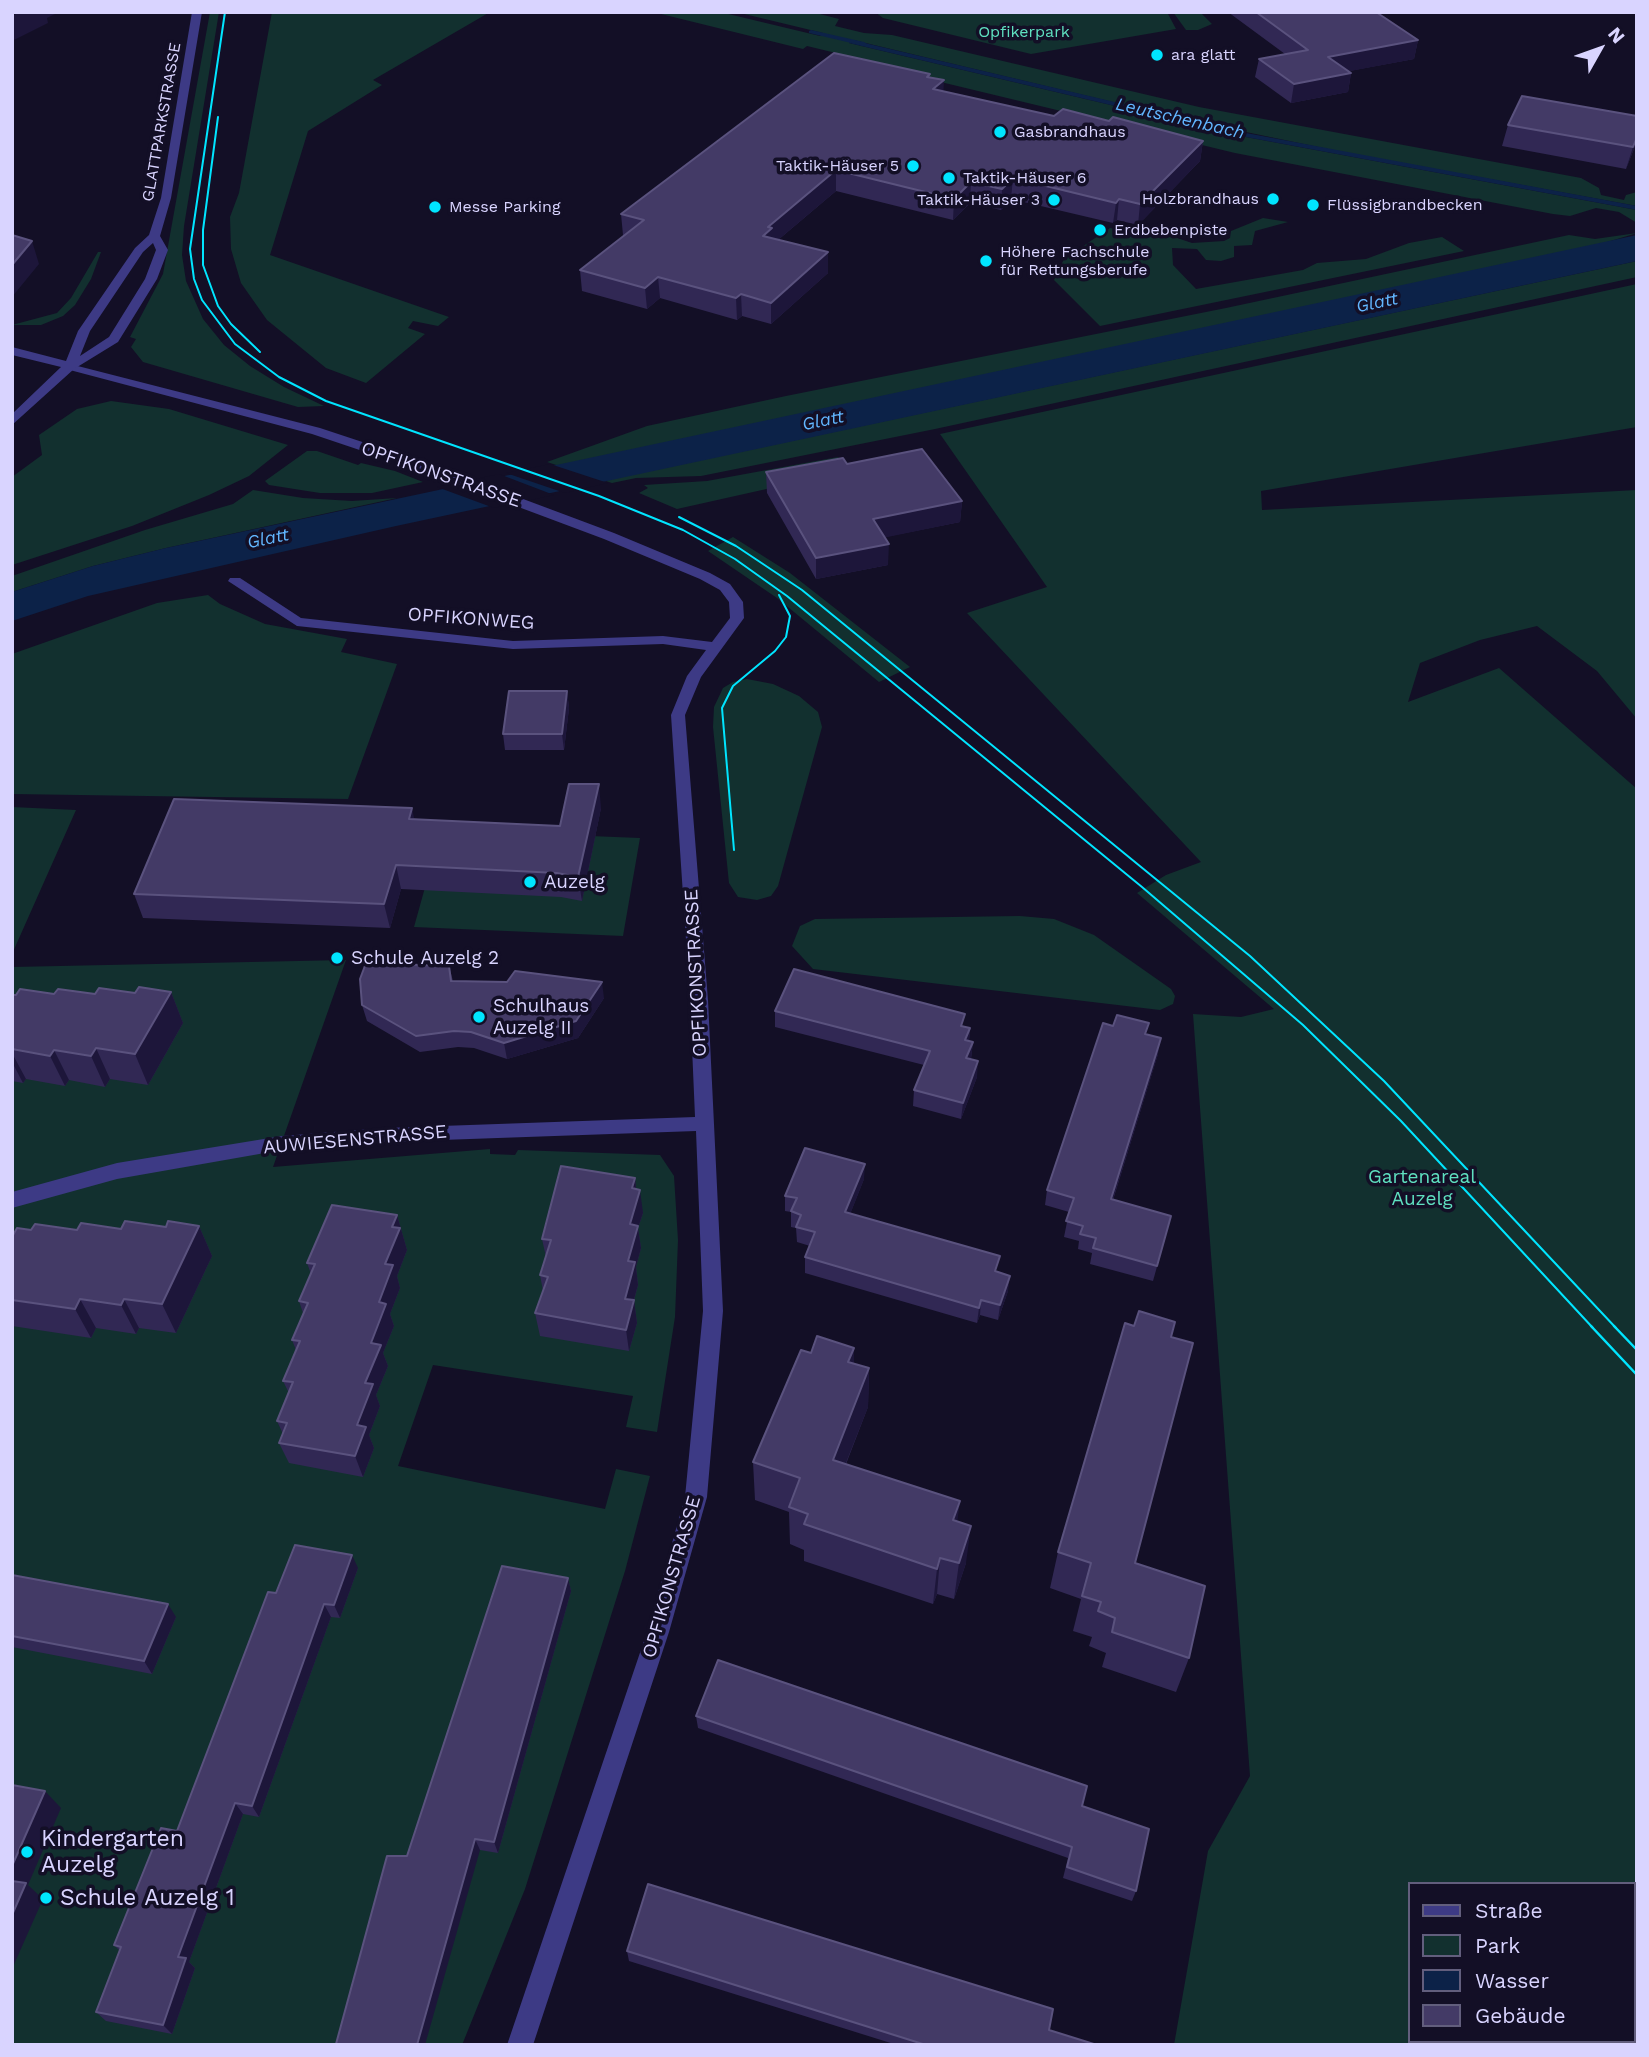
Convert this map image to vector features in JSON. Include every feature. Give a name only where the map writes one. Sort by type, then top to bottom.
[{"type":"street","name":"GLATTPARKSTRASSE","points":[[70,366],[85,331],[139,250],[154,236],[166,198],[197,12]]},
{"type":"street","name":"GLATTPARKSTRASSE","points":[[70,366],[105,348],[137,306],[162,250],[154,236]]},
{"type":"street","name":"OPFIKONSTRASSE","points":[[12,351],[316,431],[430,469],[575,523],[725,587],[732,594],[738,611],[733,626],[694,676],[678,715],[699,1000],[713,1311],[696,1497],[658,1632],[520,2045]]},
{"type":"street","points":[[12,421],[70,366]]},
{"type":"street","name":"OPFIKONWEG","points":[[234,580],[297,622],[513,645],[663,640],[717,646]]},
{"type":"street","name":"AUWIESENSTRASSE","points":[[12,1200],[117,1171],[282,1143],[385,1135],[704,1124]]},
{"type":"green space","points":[[210,12],[219,12],[184,226],[182,255],[186,281],[203,319],[224,345],[250,366],[284,387],[324,406],[298,407],[143,362],[131,347],[136,339],[130,337],[163,274]]},
{"type":"green space","points":[[272,12],[490,12],[373,80],[382,85],[308,131],[270,255],[449,317],[438,326],[413,321],[408,328],[425,334],[366,383],[326,368],[267,320],[241,283],[231,249],[230,217],[239,193]]},
{"type":"green space","points":[[653,12],[720,12],[820,36],[823,33],[736,12],[812,12],[839,19],[835,26],[864,33],[892,35],[1199,107],[1581,178],[1599,188],[1601,195],[1624,200],[1626,195],[1637,192],[1637,206],[1352,154],[1188,120],[853,40],[849,43],[1246,137],[1637,210],[1637,223],[1619,212],[1596,208],[1570,216],[1553,214],[1235,153],[833,56],[836,53],[807,46],[803,49]]},
{"type":"green space","name":"Opfikerpark","points":[[875,12],[1167,12],[1176,29],[1031,54],[883,18]]},
{"type":"green space","points":[[1173,12],[1200,12],[1212,24],[1198,30],[1186,30]]},
{"type":"green space","points":[[1263,218],[1288,222],[1255,231],[1252,245],[1234,246],[1234,257],[1221,261],[1206,260],[1197,249],[1172,248],[1173,265],[1196,289],[1303,270],[1317,263],[1366,259],[1409,243],[1442,237],[1464,251],[1100,326],[1054,280],[1064,259],[1110,228],[1156,236],[1168,235],[1192,243],[1224,241],[1230,238],[1231,231]]},
{"type":"green space","points":[[1637,233],[1591,247],[580,461],[626,476],[1637,261],[1637,277],[935,429],[701,476],[636,478],[612,483],[547,462],[647,426],[786,396],[1226,308],[1569,235],[1595,239]]},
{"type":"green space","points":[[98,252],[101,252],[91,279],[75,305],[63,316],[41,325],[12,325],[57,313],[71,298]]},
{"type":"green space","name":"Gartenareal Auzelg","points":[[1637,284],[1637,427],[1261,491],[1262,510],[1637,490],[1637,719],[1597,671],[1537,626],[1480,640],[1420,663],[1408,702],[1499,668],[1637,789],[1637,2045],[1174,2045],[1208,1851],[1250,1776],[1193,1014],[1241,1017],[1274,1009],[1137,893],[1166,875],[1201,862],[967,613],[1047,587],[940,434]]},
{"type":"green space","points":[[111,401],[169,409],[288,445],[249,476],[209,495],[132,526],[12,565],[12,477],[42,455],[39,435],[77,409]]},
{"type":"green space","points":[[307,451],[317,451],[358,465],[361,463],[395,471],[423,482],[372,493],[320,493],[269,485],[265,481]]},
{"type":"green space","points":[[838,457],[847,471],[677,509],[639,493],[648,488],[644,485],[707,481]]},
{"type":"green space","points":[[253,490],[303,498],[352,501],[397,498],[166,548],[93,566],[12,592],[12,576],[145,530],[233,504]]},
{"type":"green space","points":[[733,537],[790,573],[910,667],[879,682],[777,598],[708,551]]},
{"type":"green space","points":[[208,595],[220,604],[265,624],[347,639],[341,652],[397,664],[348,799],[12,794],[12,654],[157,603]]},
{"type":"green space","points":[[747,679],[773,684],[799,696],[818,712],[822,727],[778,886],[771,896],[757,900],[738,897],[729,883],[713,727],[714,707],[723,688],[733,682]]},
{"type":"green space","points":[[12,807],[76,810],[12,954]]},
{"type":"green space","name":"Auzelg","points":[[441,830],[640,838],[623,936],[414,927]]},
{"type":"green space","points":[[1020,916],[1054,919],[1094,935],[1171,989],[1175,996],[1173,1004],[1160,1010],[813,969],[792,946],[800,926],[815,919]]},
{"type":"green space","points":[[346,960],[273,1167],[490,1149],[490,1154],[515,1155],[518,1150],[660,1155],[674,1176],[678,1240],[675,1317],[657,1432],[626,1427],[633,1396],[433,1365],[398,1466],[605,1509],[616,1469],[650,1476],[625,1571],[525,1889],[462,2045],[12,2045],[12,967]]},
{"type":"water","points":[[852,40],[1246,133],[1637,206],[1637,210],[1246,137],[849,43]]},
{"type":"water","name":"Glatt","points":[[1637,235],[1637,261],[396,526],[88,596],[12,621],[12,592],[93,566],[166,548]]},
{"type":"pier","points":[[550,464],[608,483],[565,493],[506,473]]},
{"type":"pier","points":[[499,474],[554,495],[494,508],[437,487]]},
{"type":"building","points":[[1256,12],[1376,12],[1418,40],[1328,57],[1351,73],[1294,84],[1259,59],[1308,50]]},
{"type":"building","points":[[834,53],[930,74],[927,77],[944,80],[933,89],[1054,116],[1063,109],[1109,121],[1113,117],[1203,141],[1140,204],[1119,199],[1116,203],[1013,178],[1002,189],[971,182],[954,199],[836,170],[768,227],[772,228],[763,236],[828,252],[771,303],[741,294],[736,298],[658,277],[645,288],[580,270],[644,220],[621,214]]},
{"type":"building","points":[[1522,96],[1637,116],[1637,137],[1633,147],[1508,125]]},
{"type":"building","points":[[12,235],[32,241],[12,265]]},
{"type":"building","points":[[922,449],[962,501],[873,519],[889,544],[816,558],[766,472],[843,458],[847,464]]},
{"type":"building","points":[[509,691],[567,691],[562,734],[503,734]]},
{"type":"building","points":[[569,784],[599,784],[578,877],[557,873],[396,865],[384,904],[134,894],[174,799],[412,808],[409,819],[560,826]]},
{"type":"building","name":"Schulhaus Auzelg II","points":[[366,963],[449,966],[451,981],[507,982],[515,971],[602,982],[576,1021],[504,1043],[471,1032],[454,1031],[416,1036],[362,1005],[360,979]]},
{"type":"building","points":[[794,969],[965,1014],[961,1026],[970,1028],[965,1040],[973,1042],[966,1058],[978,1061],[963,1103],[914,1090],[930,1051],[775,1011]]},
{"type":"building","points":[[139,987],[171,992],[135,1054],[96,1048],[91,1056],[54,1050],[50,1056],[12,1049],[12,995],[16,995],[20,989],[54,994],[58,989],[95,994],[99,988],[135,993]]},
{"type":"building","points":[[1117,1015],[1149,1023],[1145,1034],[1161,1038],[1111,1199],[1171,1216],[1157,1266],[1093,1248],[1096,1238],[1080,1234],[1083,1226],[1066,1221],[1074,1198],[1047,1190],[1103,1023],[1113,1026]]},
{"type":"building","points":[[805,1148],[865,1164],[845,1212],[1000,1256],[995,1271],[1010,1276],[1000,1305],[981,1300],[979,1308],[805,1257],[815,1232],[796,1227],[801,1215],[791,1211],[797,1198],[785,1196]]},
{"type":"building","points":[[561,1166],[635,1178],[632,1188],[640,1190],[630,1224],[638,1226],[628,1261],[635,1262],[625,1299],[634,1300],[626,1330],[535,1313],[548,1277],[540,1275],[551,1240],[542,1239]]},
{"type":"building","points":[[332,1205],[397,1215],[392,1227],[400,1228],[385,1264],[393,1265],[379,1302],[386,1304],[371,1343],[381,1345],[365,1383],[373,1384],[357,1425],[366,1427],[355,1456],[279,1443],[287,1423],[277,1421],[293,1382],[283,1381],[300,1341],[292,1340],[308,1303],[299,1301],[315,1264],[307,1263]]},
{"type":"building","points":[[125,1221],[166,1227],[168,1221],[199,1226],[162,1304],[124,1299],[121,1305],[80,1299],[75,1309],[12,1300],[12,1237],[17,1228],[31,1230],[35,1224],[77,1230],[81,1223],[121,1229]]},
{"type":"building","points":[[1139,1311],[1175,1322],[1171,1337],[1193,1343],[1135,1563],[1205,1586],[1189,1658],[1112,1632],[1115,1618],[1098,1611],[1101,1602],[1082,1596],[1091,1563],[1058,1552],[1125,1323],[1134,1326]]},
{"type":"building","points":[[817,1336],[854,1348],[848,1362],[869,1368],[833,1460],[960,1501],[953,1520],[971,1526],[959,1563],[940,1558],[937,1569],[804,1524],[808,1514],[789,1507],[800,1478],[753,1462],[801,1350],[811,1353]]},
{"type":"building","points":[[295,1545],[352,1555],[334,1605],[324,1604],[252,1806],[235,1803],[178,1957],[186,1958],[163,2025],[96,2012],[121,1947],[114,1945],[161,1828],[177,1831],[268,1592],[276,1593]]},
{"type":"building","points":[[502,1566],[568,1578],[494,1842],[475,1839],[417,2045],[336,2044],[387,1856],[407,1856]]},
{"type":"building","points":[[12,1575],[168,1604],[144,1661],[12,1636]]},
{"type":"building","points":[[718,1660],[1087,1786],[1082,1806],[1149,1829],[1136,1891],[1067,1867],[1072,1847],[696,1716]]},
{"type":"building","points":[[12,1785],[45,1791],[12,1866]]},
{"type":"building","points":[[12,1881],[26,1883],[12,1915]]},
{"type":"building","points":[[648,1884],[1053,2009],[1049,2030],[1097,2045],[926,2045],[627,1951]]},
{"type":"waterway","name":"Leutschenbach","points":[[811,32],[864,44]]},
{"type":"tram line","points":[[225,12],[190,249],[194,279],[202,300],[235,344],[279,377],[326,401],[599,496],[683,530],[735,559],[787,596],[1142,887],[1303,1025],[1401,1121],[1593,1328]]},
{"type":"tram line","points":[[218,117],[203,230],[203,265],[218,306],[231,324],[260,352]]},
{"type":"tram line","points":[[679,517],[736,546],[802,590],[1250,956],[1384,1081],[1616,1328]]},
{"type":"tram line","points":[[734,850],[722,708],[733,686],[775,651],[786,637],[790,616],[779,595]]},
{"type":"tram line","points":[[1591,1326],[1637,1375]]},
{"type":"tram line","points":[[1614,1326],[1637,1350]]},
{"type":"place","name":"ara glatt","points":[[1157,55]]},
{"type":"place","name":"Gasbrandhaus","points":[[1000,132]]},
{"type":"place","name":"Taktik-Häuser 5","points":[[913,166]]},
{"type":"place","name":"Taktik-Häuser 6","points":[[949,178]]},
{"type":"place","name":"Holzbrandhaus","points":[[1273,199]]},
{"type":"place","name":"Taktik-Häuser 3","points":[[1054,200]]},
{"type":"place","name":"Flüssigbrandbecken","points":[[1313,205]]},
{"type":"place","name":"Messe Parking","points":[[435,207]]},
{"type":"place","name":"Erdbebenpiste","points":[[1100,230]]},
{"type":"place","name":"Höhere Fachschule für Rettungsberufe","points":[[986,261]]},
{"type":"place","name":"Auzelg","points":[[530,882]]},
{"type":"place","name":"Schule Auzelg 2","points":[[337,958]]},
{"type":"place","name":"Schulhaus Auzelg II","points":[[479,1017]]},
{"type":"place","name":"Kindergarten Auzelg","points":[[27,1852]]},
{"type":"place","name":"Schule Auzelg 1","points":[[46,1898]]}]
